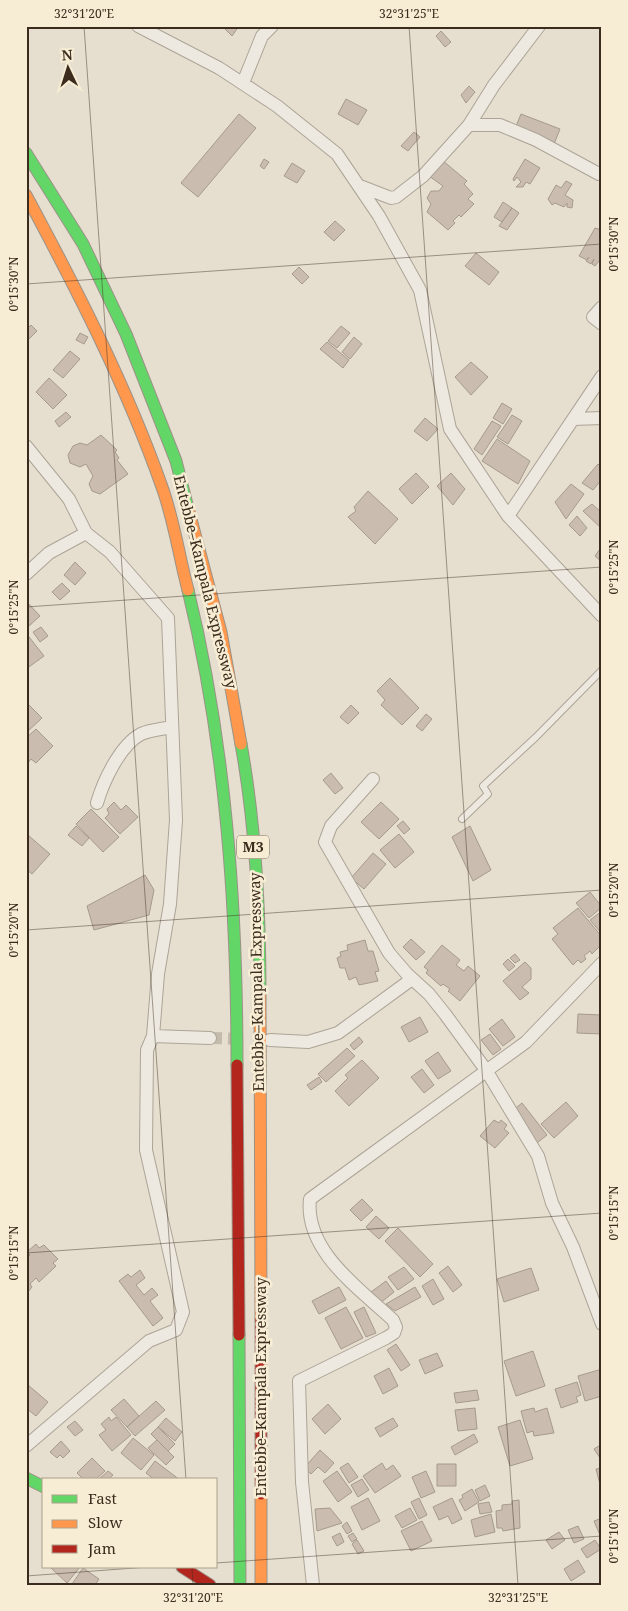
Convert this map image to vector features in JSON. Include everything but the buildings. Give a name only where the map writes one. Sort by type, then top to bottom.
[{"type":"main road","name":"Entebbe–Kampala Expressway","points":[[26,153],[83,244],[126,334],[176,461],[221,632],[246,771],[256,890],[260,990],[261,1585]]},
{"type":"main road","name":"Entebbe–Kampala Expressway","points":[[26,195],[74,284],[125,390],[163,489],[199,636],[219,748],[232,869],[237,979],[240,1585]]},
{"type":"main road","points":[[26,1478],[42,1487]]},
{"type":"main road","points":[[184,1568],[210,1585]]},
{"type":"street","points":[[138,26],[220,68],[277,106],[337,154],[379,216],[420,290],[450,429],[508,516],[602,616]]},
{"type":"street","points":[[243,83],[262,36],[272,26]]},
{"type":"street","points":[[360,186],[391,198],[396,197],[423,176],[469,125],[494,85],[539,26]]},
{"type":"street","points":[[469,125],[500,125],[536,140],[598,174]]},
{"type":"street","points":[[602,307],[593,317],[602,324]]},
{"type":"street","points":[[508,516],[602,376]]},
{"type":"street","points":[[573,419],[602,418]]},
{"type":"street","points":[[26,446],[69,499],[86,533],[110,552],[168,618],[175,829],[170,904],[158,974],[153,1036],[147,1050],[146,1150],[183,1312],[176,1330],[149,1341],[26,1446]]},
{"type":"street","points":[[26,574],[49,553],[86,533]]},
{"type":"street","points":[[97,803],[103,782],[131,743],[140,735],[172,727]]},
{"type":"street","points":[[373,779],[331,826],[325,842],[390,952],[445,1014],[486,1070],[538,1156],[552,1203],[573,1247],[602,1324]]},
{"type":"street","points":[[313,1585],[302,1482],[299,1381],[386,1338],[394,1333],[396,1327],[393,1320],[328,1258],[313,1228],[309,1210],[310,1199],[526,1042],[602,964]]},
{"type":"street","points":[[270,1040],[308,1042],[338,1033],[412,979]]},
{"type":"street","points":[[153,1036],[210,1038]]},
{"type":"lane","points":[[462,819],[488,794],[483,786],[536,737],[602,670]]},
{"type":"tunnel","points":[[210,1038],[243,1039]]},
{"type":"traffic: fast","points":[[26,153],[83,244],[126,334],[176,461],[188,508]]},
{"type":"traffic: fast","points":[[188,590],[212,708],[227,826],[235,945],[237,1065]]},
{"type":"traffic: fast","points":[[241,744],[250,804],[256,867],[260,993]]},
{"type":"traffic: fast","points":[[239,1335],[240,1585]]},
{"type":"traffic: fast","points":[[26,1478],[42,1486]]},
{"type":"traffic: slow","points":[[26,195],[100,338],[133,412],[166,500],[188,590]]},
{"type":"traffic: slow","points":[[188,508],[221,632],[241,744]]},
{"type":"traffic: slow","points":[[260,993],[261,1319]]},
{"type":"traffic: slow","points":[[261,1494],[261,1585]]},
{"type":"traffic: jam","points":[[237,1065],[239,1335]]},
{"type":"traffic: jam","points":[[261,1319],[261,1494]]},
{"type":"traffic: jam","points":[[184,1568],[210,1585]]}]
